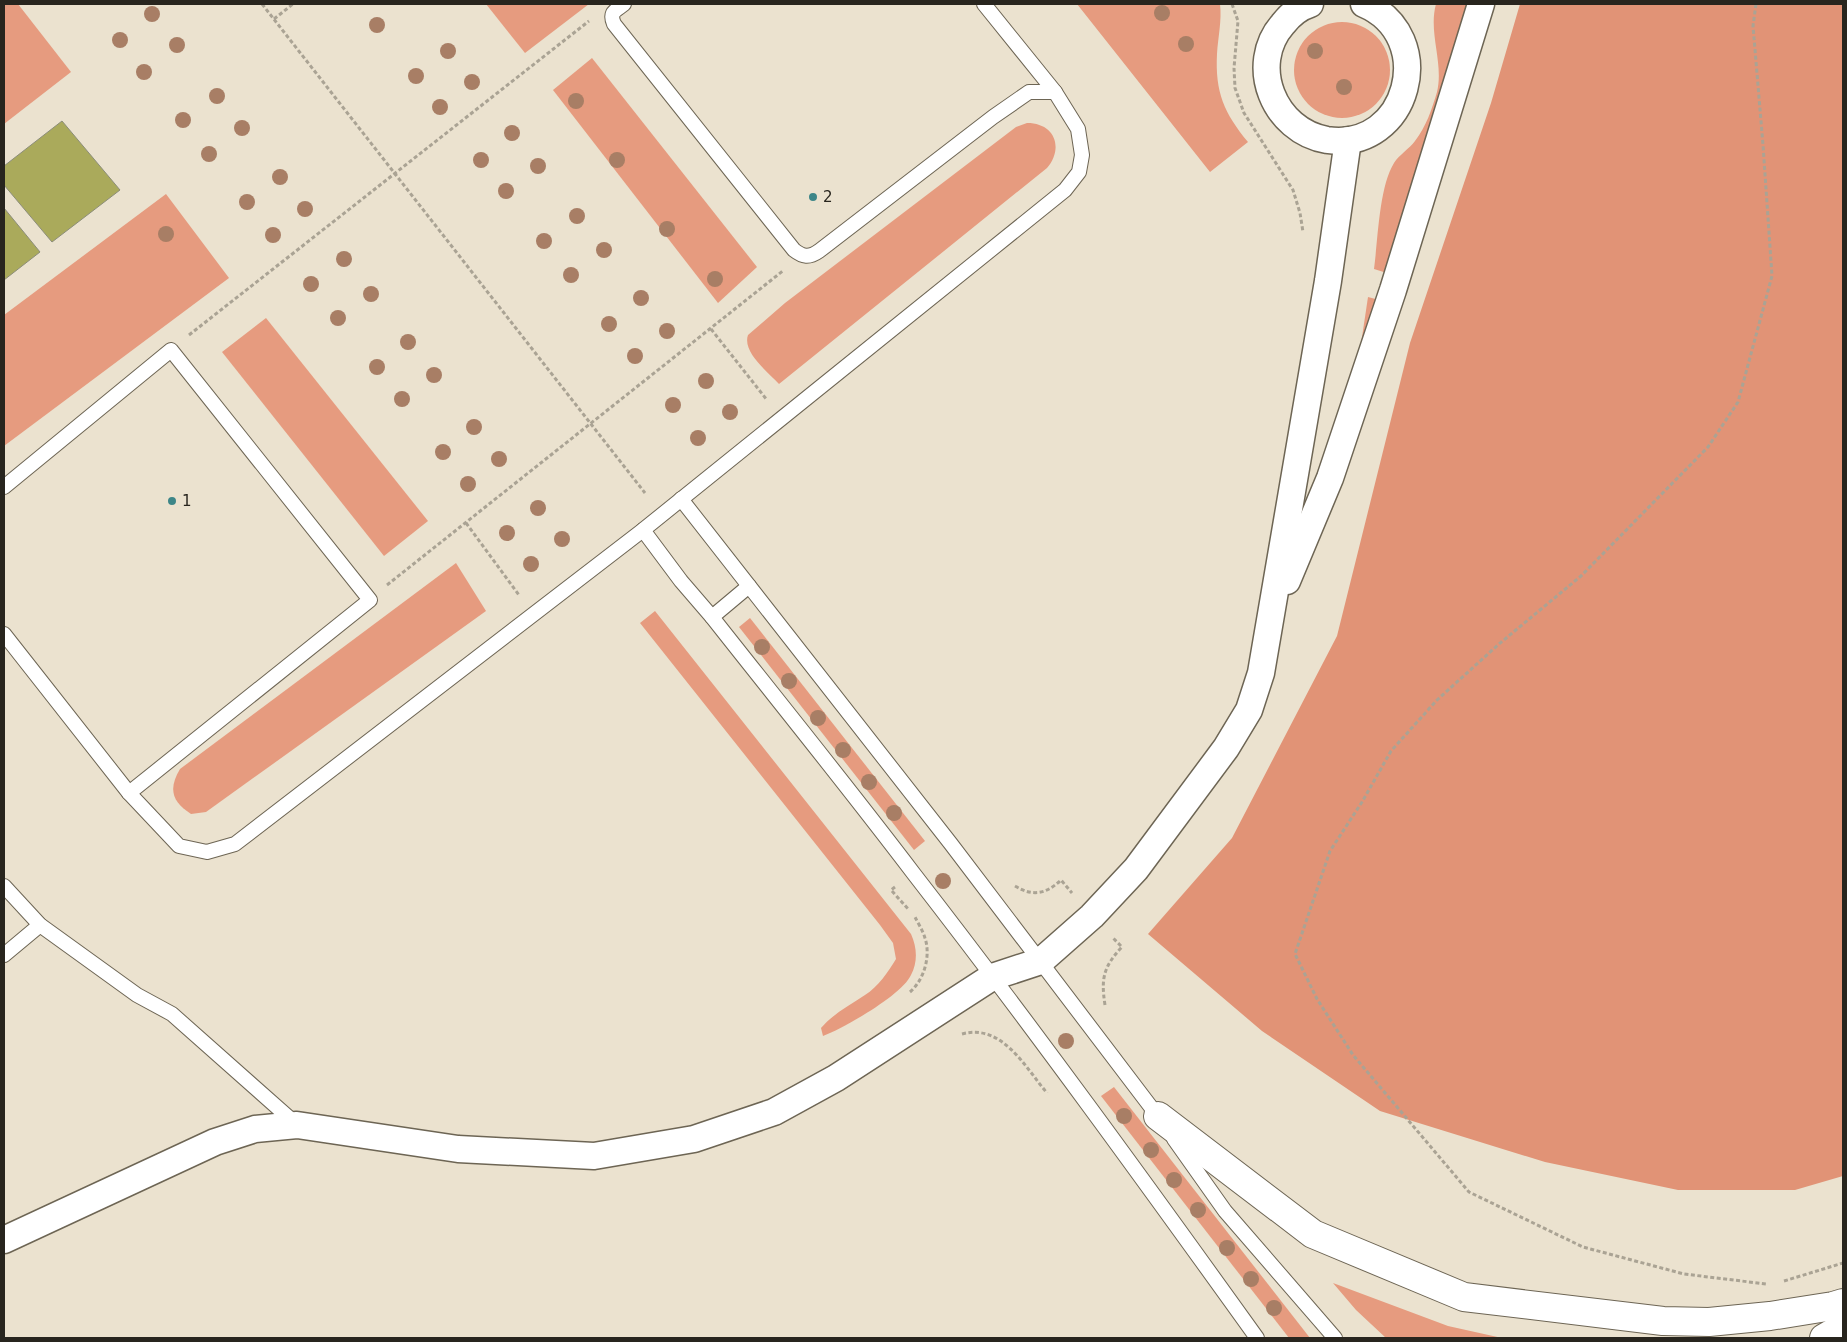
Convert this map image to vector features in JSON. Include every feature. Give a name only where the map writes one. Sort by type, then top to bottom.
[{"type":"street","points":[[1270,622],[1330,478],[1393,290],[1481,4]]},
{"type":"street","points":[[1294,8],[1276,31],[1268,50],[1266,70],[1269,90],[1278,108],[1291,124],[1308,134],[1328,140],[1348,140],[1368,134],[1384,123],[1397,108],[1406,89],[1408,69],[1405,49],[1397,30],[1378,8]]},
{"type":"street","points":[[4,1240],[215,1142],[255,1129],[297,1125],[458,1148],[594,1156],[694,1139],[774,1112],[836,1078],[992,977],[1041,961],[1092,916],[1136,869],[1226,748],[1249,710],[1261,673],[1270,622],[1328,281],[1348,140]]},
{"type":"street","points":[[1158,1116],[1313,1234],[1464,1297],[1663,1321],[1709,1322],[1770,1316],[1843,1303]]},
{"type":"street","points":[[1824,1338],[1843,1327]]},
{"type":"lane","points":[[624,4],[612,14],[611,17],[614,24],[794,250],[801,255],[813,255],[819,251],[993,117],[1029,92],[1055,92]]},
{"type":"lane","points":[[4,634],[129,793],[179,846],[207,852],[235,844],[644,530],[1065,190],[1079,172],[1082,155],[1078,129],[1055,92],[984,4]]},
{"type":"lane","points":[[4,487],[171,350],[370,600],[129,793]]},
{"type":"lane","points":[[681,499],[1041,961],[1158,1116],[1225,1211],[1335,1338]]},
{"type":"lane","points":[[644,530],[681,581],[712,617],[914,873],[1180,1230],[1257,1338]]},
{"type":"lane","points":[[712,617],[749,586]]},
{"type":"lane","points":[[4,886],[40,925],[137,995],[172,1014],[297,1125]]},
{"type":"lane","points":[[4,955],[40,925]]},
{"type":"path","points":[[262,4],[645,493]]},
{"type":"path","points":[[274,20],[293,4]]},
{"type":"path","points":[[1232,4],[1238,21],[1234,68],[1235,88],[1244,113],[1293,190],[1304,236]]},
{"type":"path","points":[[1756,4],[1752,26],[1772,276],[1738,402],[1708,447],[1588,569],[1499,644],[1437,700],[1390,751],[1362,802],[1330,851],[1295,954],[1317,999],[1353,1055],[1469,1192],[1583,1247],[1684,1274],[1770,1285]]},
{"type":"path","points":[[171,350],[591,20],[612,14]]},
{"type":"path","points":[[370,600],[711,329],[801,255]]},
{"type":"path","points":[[711,329],[781,418]]},
{"type":"path","points":[[466,523],[533,614]]},
{"type":"path","points":[[1779,1282],[1843,1264]]},
{"type":"shaded area","points":[[4,4],[18,4],[71,72],[4,124]]},
{"type":"shaded area","points":[[486,4],[589,4],[525,53]]},
{"type":"shaded area","points":[[1077,4],[1220,4],[1221,17],[1217,68],[1220,91],[1227,111],[1248,142],[1210,172]]},
{"type":"shaded area","points":[[1436,4],[1470,4],[1390,274],[1374,269],[1382,199],[1389,173],[1394,163],[1419,136],[1428,118],[1437,92],[1439,70],[1434,26]]},
{"type":"shaded area","points":[[1520,4],[1843,4],[1843,1176],[1795,1190],[1678,1190],[1545,1162],[1380,1111],[1262,1031],[1148,934],[1232,838],[1337,636],[1410,343],[1491,103]]},
{"type":"shaded area","points":[[1342,22],[1360,26],[1376,36],[1386,52],[1390,70],[1386,88],[1376,104],[1360,114],[1342,118],[1324,114],[1308,104],[1298,88],[1294,70],[1298,52],[1308,36],[1324,26]]},
{"type":"shaded area","points":[[592,58],[757,267],[718,303],[553,90]]},
{"type":"shaded area","points":[[1027,123],[1044,127],[1054,138],[1056,145],[1055,153],[1047,168],[779,384],[763,368],[752,355],[747,341],[748,335],[785,303],[1016,127]]},
{"type":"shaded area","points":[[166,194],[229,278],[4,446],[4,315]]},
{"type":"shaded area","points":[[1368,297],[1383,301],[1355,384]]},
{"type":"shaded area","points":[[266,318],[428,521],[384,556],[222,352]]},
{"type":"shaded area","points":[[456,563],[486,611],[206,812],[191,814],[180,805],[176,800],[173,789],[180,769]]},
{"type":"shaded area","points":[[655,611],[911,934],[913,939],[916,954],[915,965],[905,983],[872,1010],[823,1036],[821,1028],[826,1023],[836,1014],[870,992],[886,974],[896,959],[893,943],[640,623]]},
{"type":"shaded area","points":[[750,618],[925,841],[914,850],[739,627]]},
{"type":"shaded area","points":[[1114,1087],[1310,1338],[1289,1338],[1101,1096]]},
{"type":"shaded area","points":[[1333,1283],[1448,1326],[1502,1338],[1386,1338],[1356,1310]]},
{"type":"building","points":[[62,121],[120,190],[52,242],[4,185],[4,166]]},
{"type":"building","points":[[4,208],[40,252],[4,280]]},
{"type":"place","name":"2","points":[[813,197]]},
{"type":"place","name":"1","points":[[172,501]]}]
